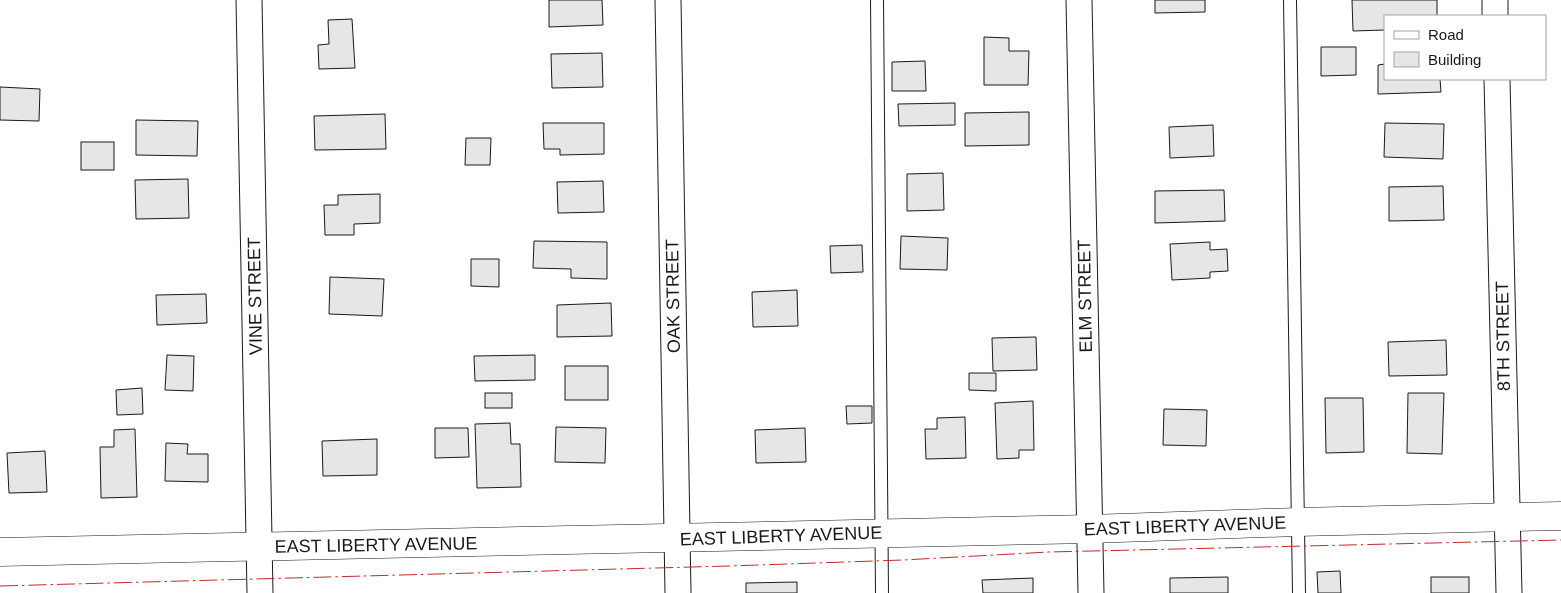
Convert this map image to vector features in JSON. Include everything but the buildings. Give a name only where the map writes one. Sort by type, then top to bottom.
[{"type":"main road","name":"EAST LIBERTY AVENUE","points":[[0,552],[1090,529],[1561,516]]},
{"type":"street","name":"VINE STREET","points":[[249,0],[260,593]]},
{"type":"street","name":"OAK STREET","points":[[668,0],[678,593]]},
{"type":"street","name":"ELM STREET","points":[[1079,0],[1090,593]]},
{"type":"street","points":[[1495,0],[1495,15]]},
{"type":"street","name":"8TH STREET","points":[[1497,80],[1509,593]]},
{"type":"lane","points":[[877,0],[882,593]]},
{"type":"lane","points":[[1290,0],[1299,593]]},
{"type":"power","points":[[0,586],[729,566],[903,560],[1049,552],[1561,540]]}]
